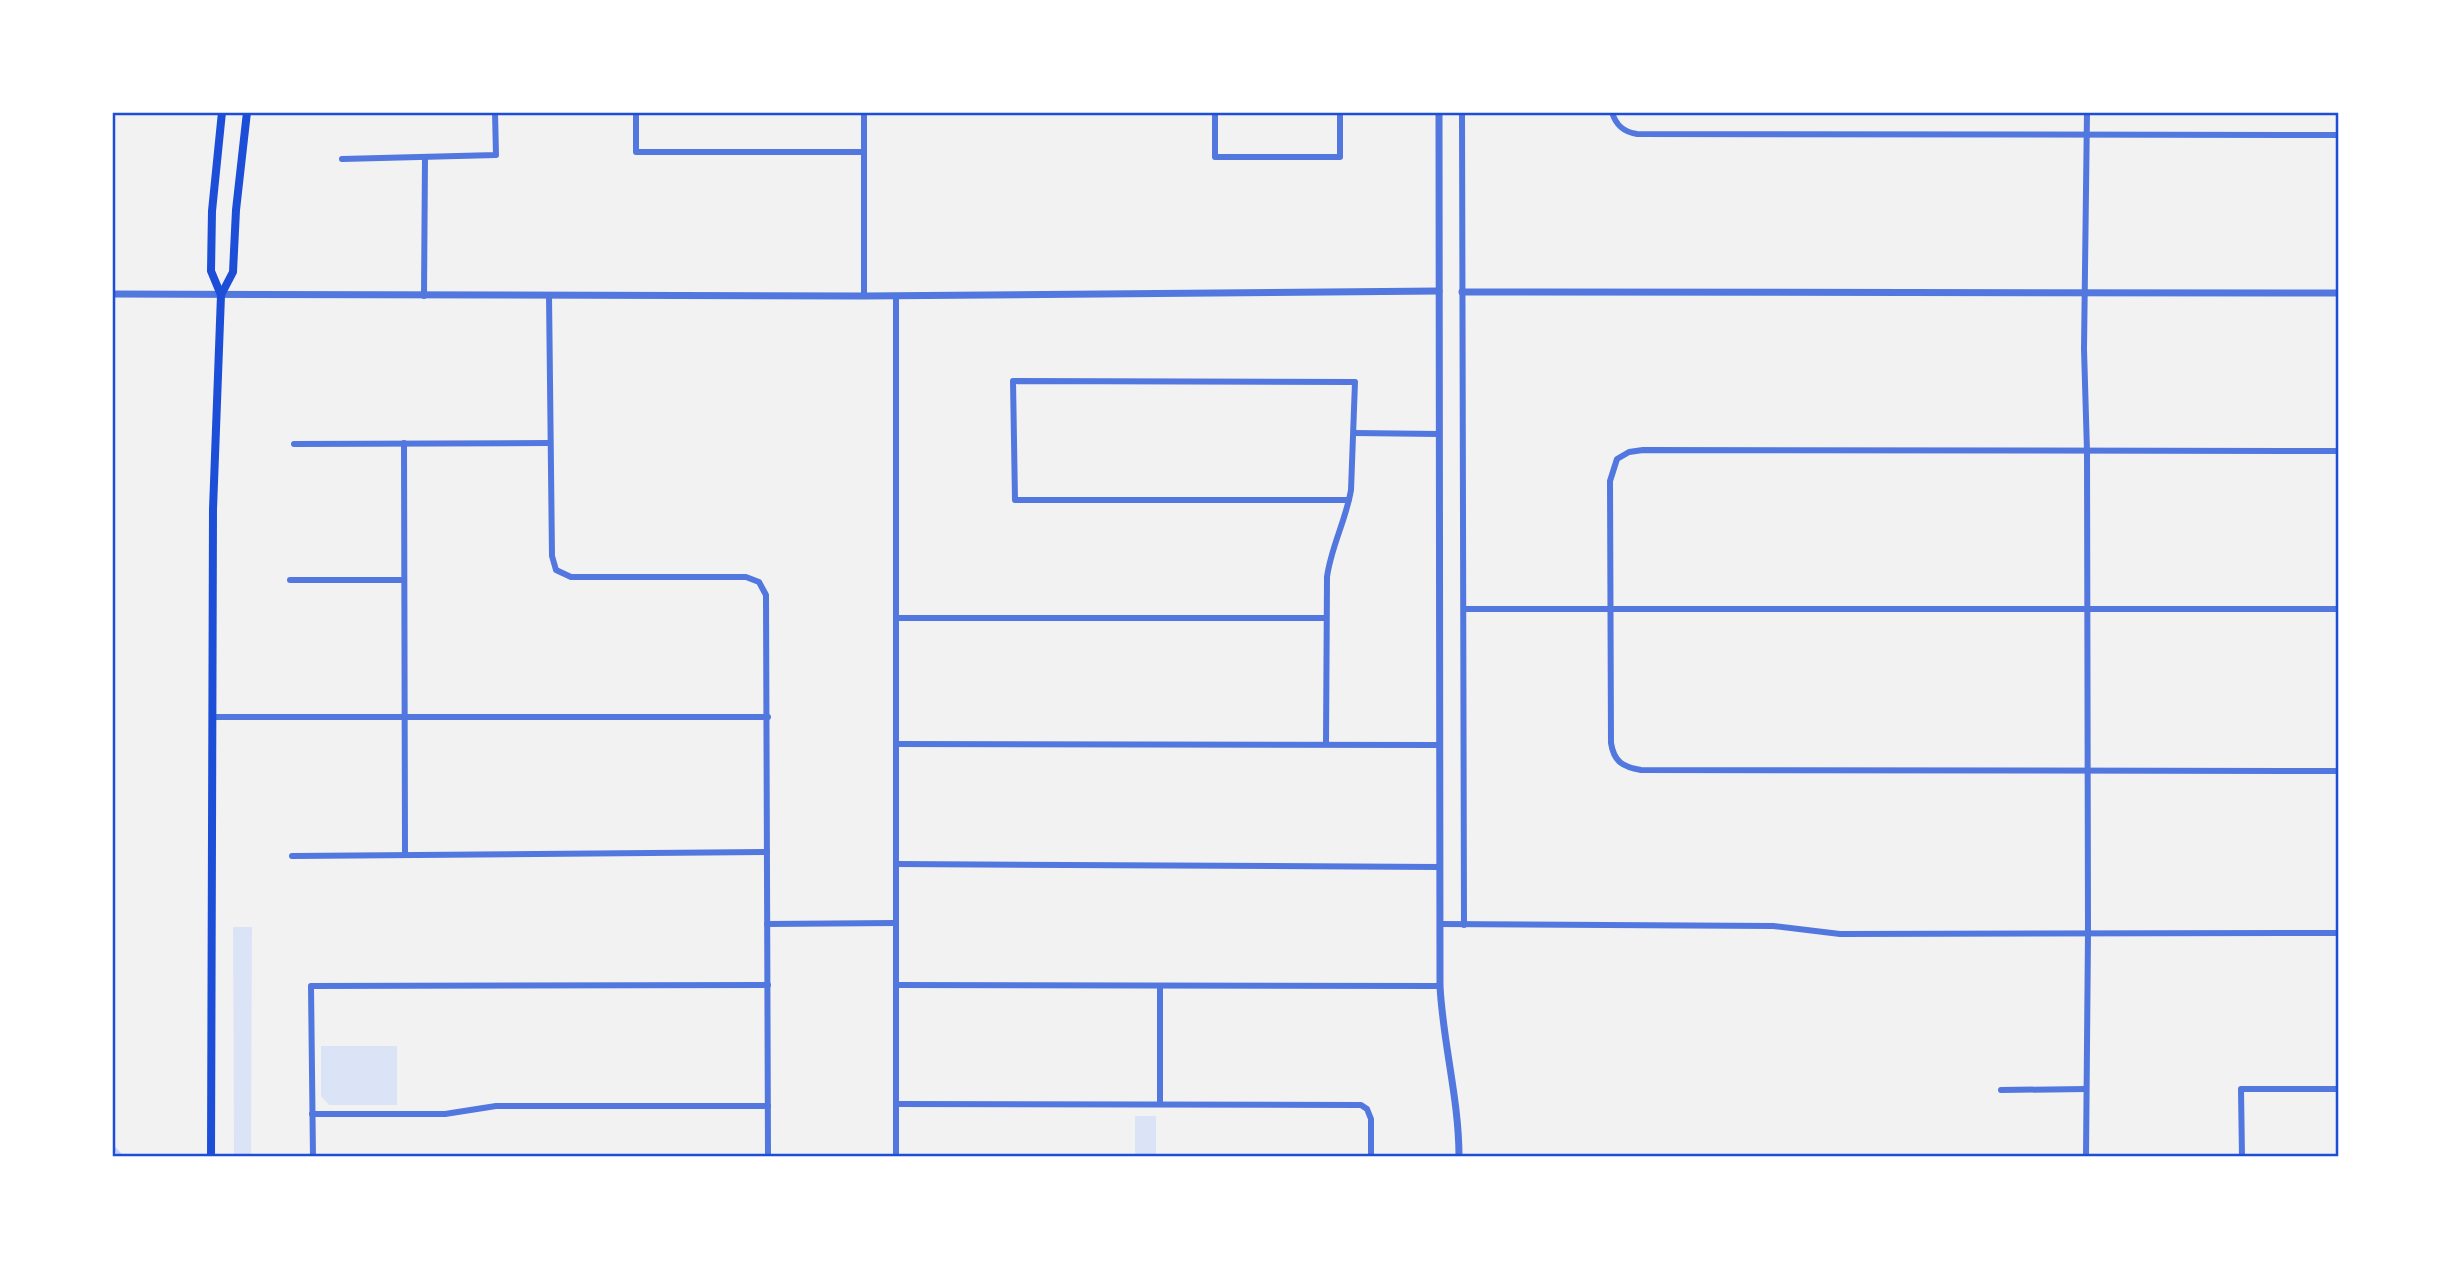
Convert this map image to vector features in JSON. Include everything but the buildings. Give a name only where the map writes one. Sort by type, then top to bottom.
[{"type":"main road","points":[[222,112],[212,211],[211,271],[222,295]]},
{"type":"main road","points":[[211,1157],[214,509],[222,295],[233,272],[236,210],[247,112]]},
{"type":"street","points":[[342,159],[496,155],[495,112]]},
{"type":"street","points":[[636,112],[636,152],[864,152]]},
{"type":"street","points":[[864,112],[864,296]]},
{"type":"street","points":[[1215,112],[1215,157],[1340,157],[1340,112]]},
{"type":"street","points":[[1439,112],[1440,986],[1441,1015],[1456,1098],[1459,1157]]},
{"type":"street","points":[[1462,112],[1464,925]]},
{"type":"street","points":[[1612,112],[1617,125],[1637,134],[2339,135]]},
{"type":"street","points":[[2085,1157],[2088,933],[2087,451],[2084,349],[2087,112]]},
{"type":"street","points":[[424,296],[425,157]]},
{"type":"street","points":[[112,294],[896,296],[1439,291]]},
{"type":"street","points":[[1462,292],[2339,293]]},
{"type":"street","points":[[549,295],[552,556],[556,570],[571,577],[746,578],[759,582],[764,588],[768,603],[768,1157]]},
{"type":"street","points":[[896,296],[896,1157]]},
{"type":"street","points":[[1326,744],[1328,565],[1349,500],[1353,470],[1354,382],[1013,381],[1015,500],[1349,500]]},
{"type":"street","points":[[1354,433],[1439,434]]},
{"type":"street","points":[[404,443],[405,855]]},
{"type":"street","points":[[294,444],[550,443]]},
{"type":"street","points":[[2339,451],[1643,450],[1617,459],[1610,481],[1611,743],[1618,763],[1629,768],[2339,771]]},
{"type":"street","points":[[290,580],[404,580]]},
{"type":"street","points":[[1464,609],[2339,609]]},
{"type":"street","points":[[896,618],[1326,618]]},
{"type":"street","points":[[213,717],[768,718]]},
{"type":"street","points":[[896,744],[1440,745]]},
{"type":"street","points":[[292,856],[767,852]]},
{"type":"street","points":[[896,864],[1439,867]]},
{"type":"street","points":[[767,924],[896,923]]},
{"type":"street","points":[[1440,924],[1773,926],[1840,934],[2339,933]]},
{"type":"street","points":[[313,1157],[311,986],[768,985]]},
{"type":"street","points":[[896,985],[1440,986]]},
{"type":"street","points":[[1160,986],[1160,1103]]},
{"type":"street","points":[[2001,1090],[2086,1089]]},
{"type":"street","points":[[2242,1157],[2241,1089],[2339,1089]]},
{"type":"street","points":[[896,1104],[1353,1104],[1367,1109],[1371,1119],[1371,1157]]},
{"type":"street","points":[[312,1114],[445,1114],[496,1106],[768,1106]]},
{"type":"shaded area","points":[[233,927],[252,927],[251,1157],[234,1157]]},
{"type":"shaded area","points":[[321,1046],[397,1046],[397,1105],[329,1105],[321,1096]]},
{"type":"shaded area","points":[[1135,1116],[1156,1116],[1156,1157],[1135,1157]]},
{"type":"waterway","points":[[112,1146],[122,1157]]}]
